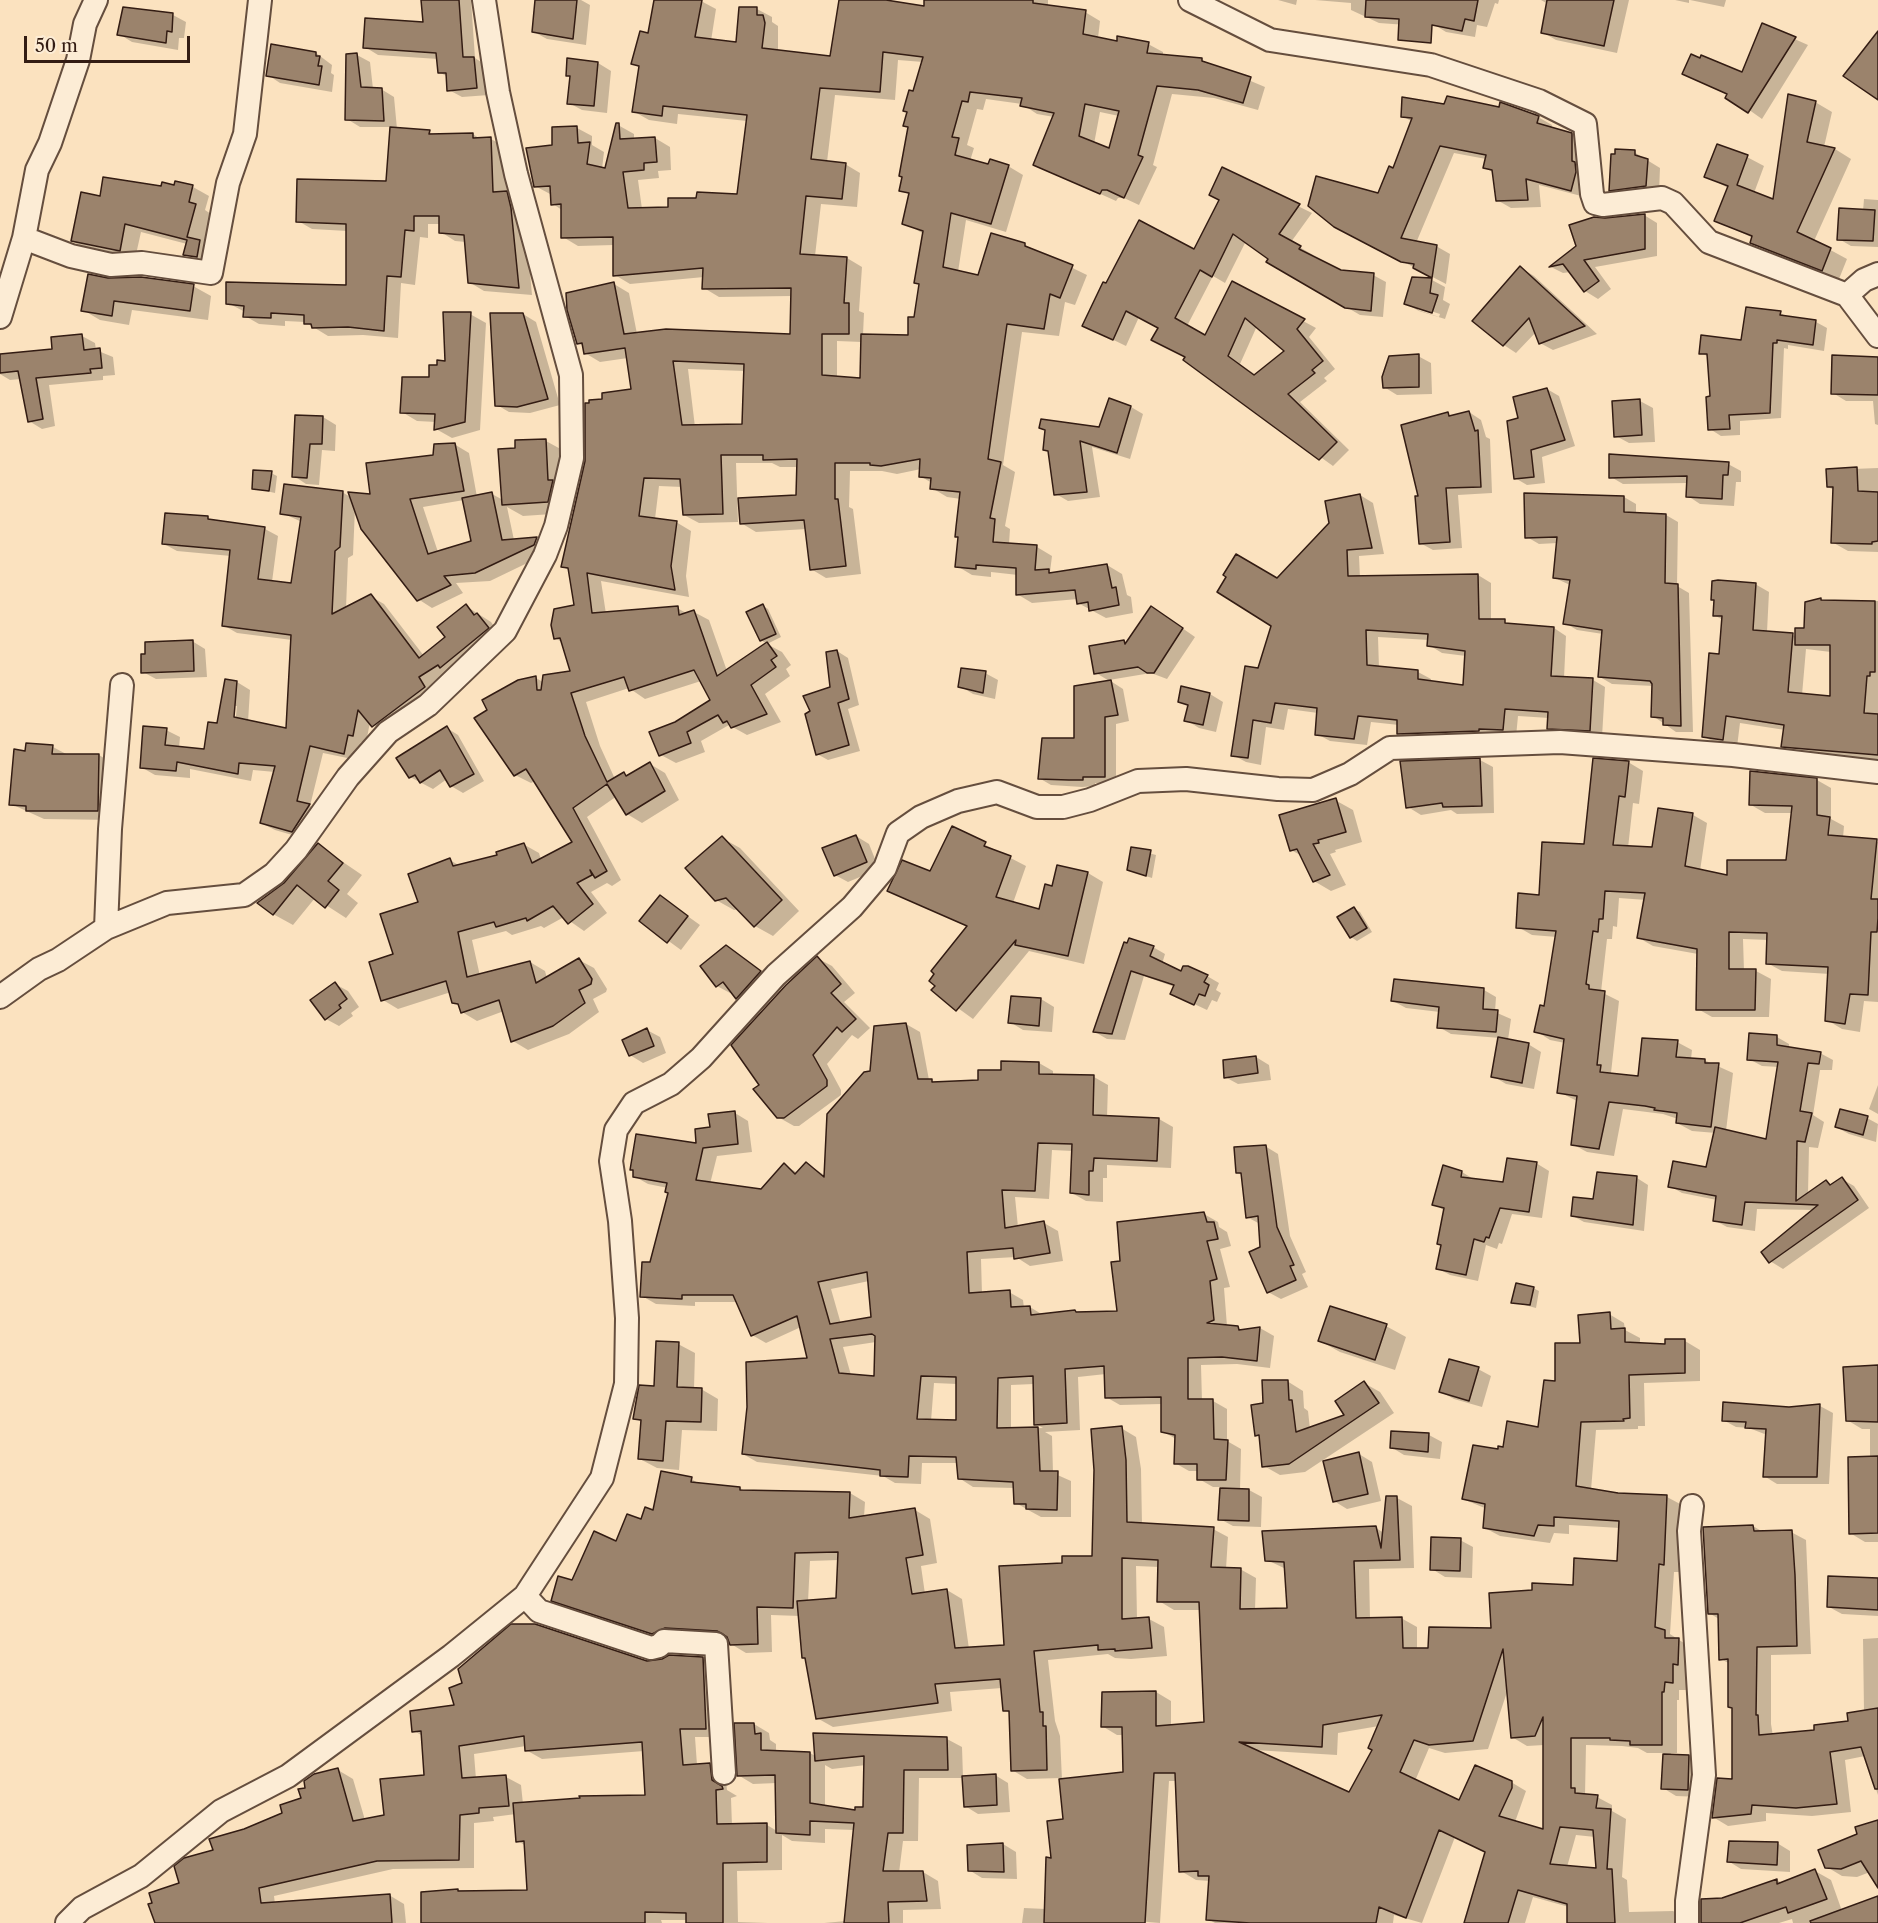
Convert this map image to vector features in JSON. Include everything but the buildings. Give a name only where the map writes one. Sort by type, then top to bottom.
[{"type":"street","points":[[0,317],[24,238],[37,170],[50,143],[78,60],[85,24],[96,0]]},
{"type":"street","points":[[24,238],[71,256],[111,265],[142,263],[211,273],[228,183],[245,134],[261,0]]},
{"type":"street","points":[[0,997],[39,969],[58,960],[106,928],[167,903],[244,895],[273,874],[296,850],[348,777],[388,732],[428,705],[505,631],[545,555],[556,526],[572,458],[572,375],[516,174],[498,92],[484,0]]},
{"type":"street","points":[[1190,0],[1270,40],[1431,65],[1539,101],[1585,124],[1592,194],[1595,203],[1603,205],[1662,198],[1679,208],[1709,242],[1847,295],[1878,336]]},
{"type":"street","points":[[1847,295],[1864,280],[1878,274]]},
{"type":"street","points":[[106,928],[110,829],[122,685]]},
{"type":"street","points":[[65,1922],[82,1908],[141,1876],[221,1811],[288,1776],[433,1669],[525,1596],[602,1478],[626,1384],[627,1318],[620,1221],[611,1161],[616,1130],[634,1103],[670,1084],[701,1058],[776,975],[852,907],[885,867],[898,833],[921,817],[958,801],[997,792],[1037,807],[1063,807],[1090,800],[1138,781],[1186,779],[1278,789],[1313,790],[1350,774],[1389,748],[1560,742],[1733,755],[1878,772]]},
{"type":"street","points":[[1687,1923],[1687,1901],[1704,1775],[1689,1531],[1692,1506]]},
{"type":"street","points":[[525,1596],[539,1611],[651,1648],[664,1641],[716,1644],[724,1773]]}]
